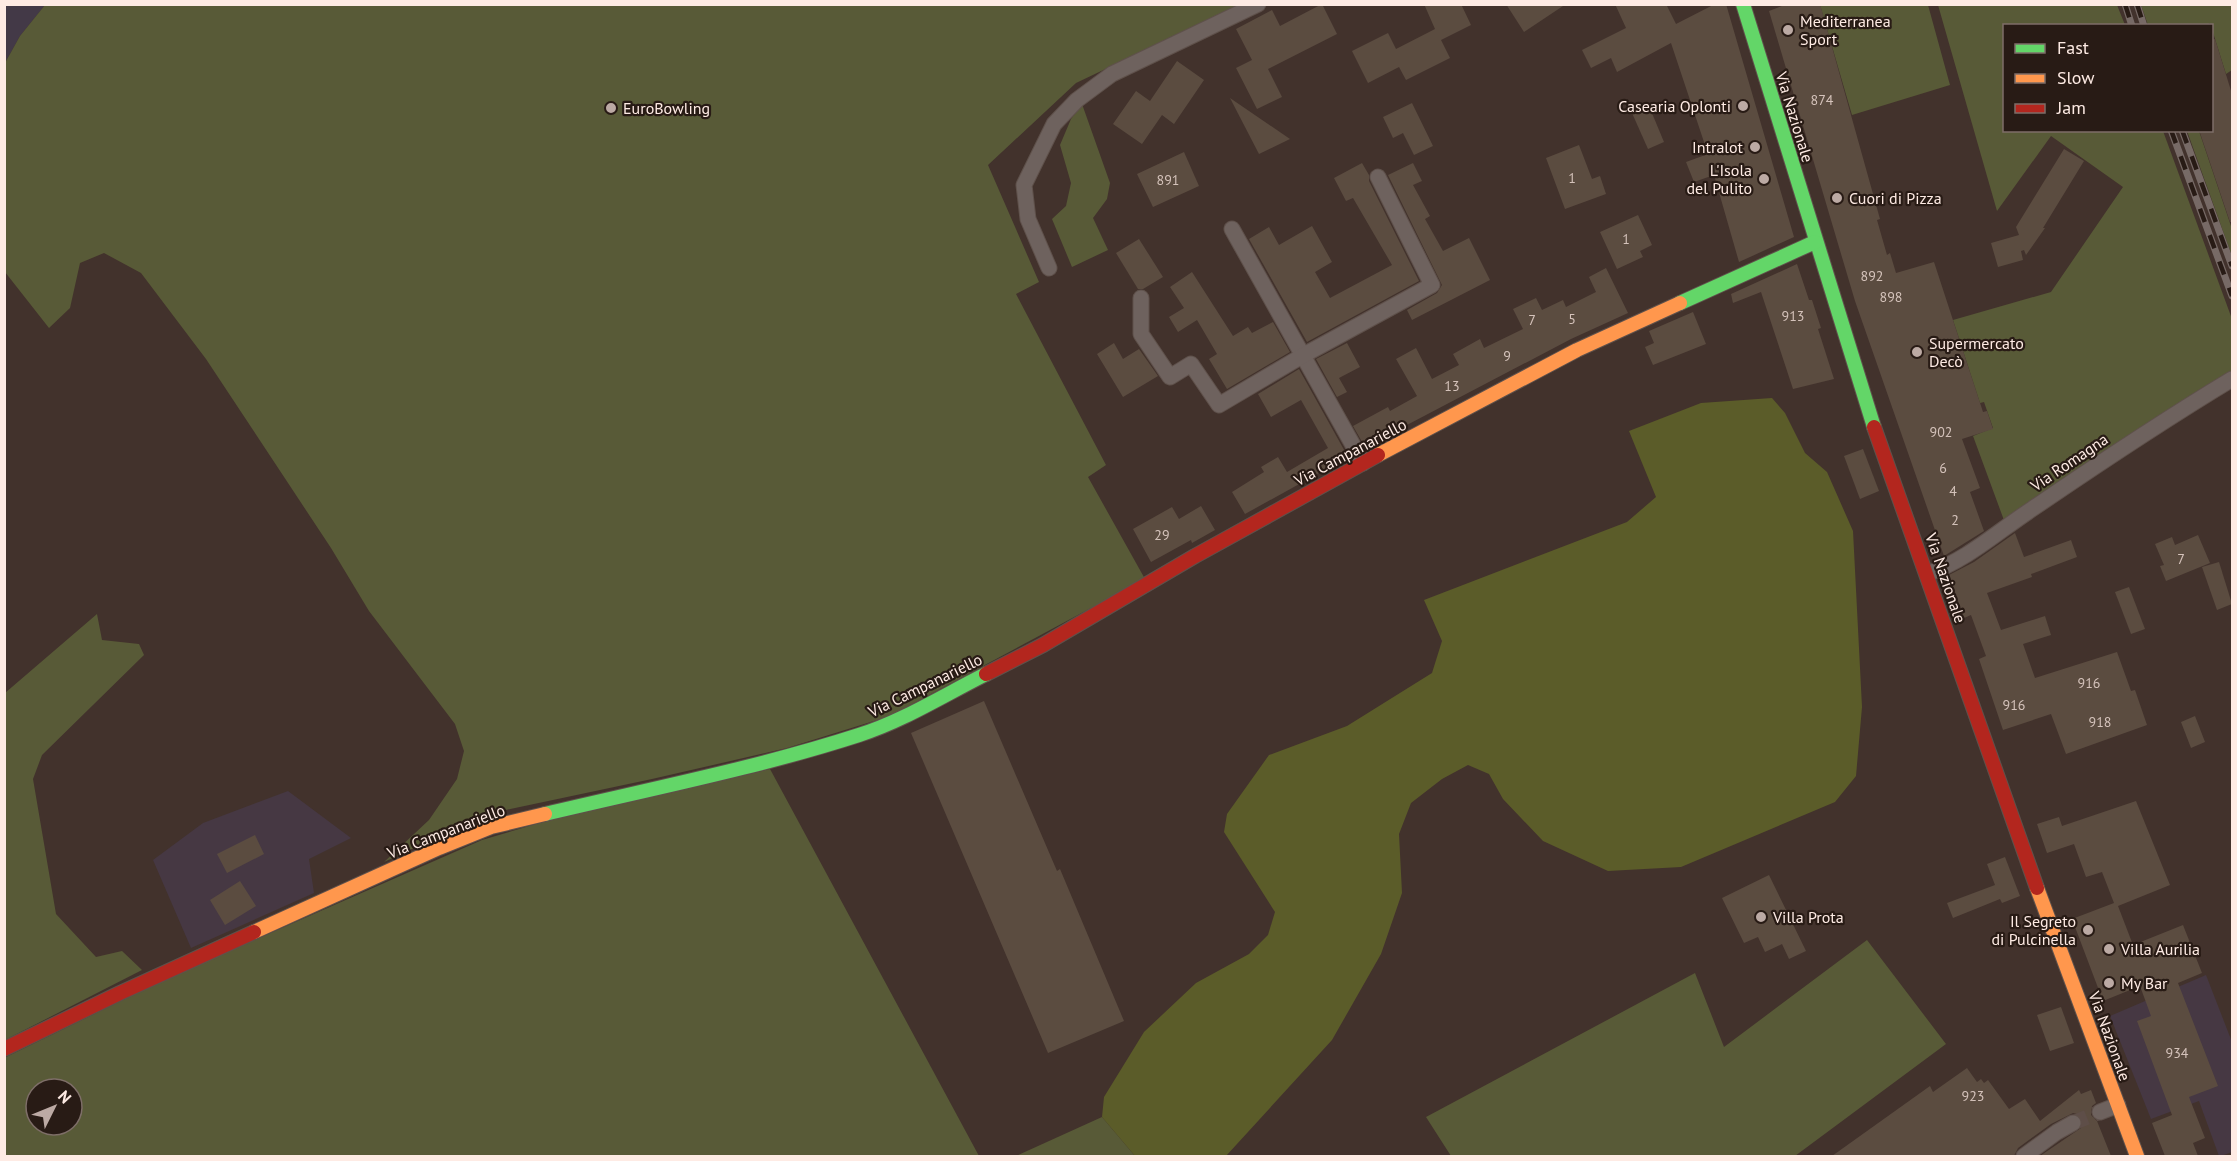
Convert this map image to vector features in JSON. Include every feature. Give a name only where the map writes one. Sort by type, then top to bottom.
[{"type":"street","points":[[1049,268],[1028,219],[1024,185],[1054,124],[1077,100],[1112,74],[1258,4]]},
{"type":"street","name":"Via Nazionale","points":[[1749,6],[1815,242],[1862,392],[2038,890],[2137,1156]]},
{"type":"street","points":[[1141,298],[1141,334],[1170,377],[1191,364],[1218,405],[1432,285],[1378,177]]},
{"type":"street","points":[[1232,229],[1363,463]]},
{"type":"street","name":"Via Campanariello","points":[[4,1049],[131,988],[439,848],[491,827],[774,759],[860,735],[887,724],[1043,645],[1363,463],[1577,350],[1815,242]]},
{"type":"street","name":"Via Romagna","points":[[1927,574],[1943,568],[1982,546],[2015,520],[2116,452],[2232,379]]},
{"type":"street","points":[[2100,1112],[2118,1105]]},
{"type":"street","points":[[2024,1156],[2073,1123]]},
{"type":"shaded area","points":[[5,5],[45,5],[20,36],[5,63]]},
{"type":"shaded area","points":[[1772,398],[1785,413],[1805,453],[1827,472],[1853,531],[1862,707],[1856,776],[1835,802],[1681,867],[1608,871],[1543,841],[1503,799],[1489,774],[1468,765],[1442,779],[1411,803],[1399,834],[1402,893],[1381,954],[1332,1040],[1226,1156],[1135,1156],[1102,1117],[1104,1097],[1144,1032],[1196,983],[1249,954],[1268,935],[1275,912],[1224,832],[1227,814],[1269,755],[1347,726],[1432,673],[1442,641],[1424,600],[1627,522],[1656,497],[1629,431],[1701,403]]},
{"type":"shaded area","points":[[288,791],[351,838],[309,859],[314,893],[191,948],[153,860],[203,823]]},
{"type":"shaded area","points":[[2206,975],[2232,1042],[2232,1152],[2221,1156],[2219,1156],[2199,1101],[2151,1119],[2110,1016]]},
{"type":"green space","points":[[45,5],[1240,5],[1076,83],[988,165],[1039,282],[1016,294],[1106,465],[1088,477],[1145,579],[890,716],[787,748],[487,814],[384,862],[429,820],[457,779],[464,751],[455,724],[369,611],[331,548],[206,359],[141,273],[104,253],[80,263],[70,308],[49,328],[5,272],[5,63],[20,36]]},
{"type":"green space","points":[[1820,5],[1928,5],[1950,85],[1852,115]]},
{"type":"green space","points":[[1938,5],[2117,5],[2125,24],[2003,24],[2003,132],[2163,132],[2232,319],[2232,371],[2170,409],[2005,523],[1973,436],[1993,428],[1984,402],[1980,403],[1953,320],[2051,292],[2123,187],[2051,136],[1997,211]]},
{"type":"green space","points":[[2141,5],[2232,5],[2232,70],[2226,74],[2213,33],[2213,24],[2148,24]]},
{"type":"green space","points":[[1082,104],[1110,183],[1107,199],[1093,218],[1108,250],[1072,267],[1052,219],[1066,206],[1071,183],[1060,145],[1071,119]]},
{"type":"green space","points":[[2187,132],[2199,132],[2232,229],[2232,256]]},
{"type":"green space","points":[[97,614],[102,640],[139,644],[144,655],[42,755],[33,779],[56,914],[96,957],[122,951],[142,970],[5,1040],[5,693]]},
{"type":"green space","points":[[770,769],[979,1156],[5,1156],[4,1058],[168,978],[482,840],[546,821]]},
{"type":"green space","points":[[1867,940],[1946,1044],[1795,1156],[1451,1156],[1426,1117],[1695,973],[1724,1047]]},
{"type":"green space","points":[[1102,1117],[1135,1156],[1016,1156]]},
{"type":"building","points":[[1322,4],[1337,34],[1268,69],[1282,97],[1257,109],[1236,68],[1252,60],[1236,29],[1272,10],[1280,26]]},
{"type":"building","points":[[1424,4],[1461,4],[1471,25],[1441,40],[1450,58],[1406,80],[1399,67],[1368,83],[1352,51],[1388,33],[1396,49],[1435,29]]},
{"type":"building","points":[[1506,4],[1566,4],[1524,32]]},
{"type":"building","points":[[1615,4],[1666,4],[1676,24],[1715,4],[1726,4],[1794,237],[1739,262],[1714,175],[1694,182],[1686,162],[1708,154],[1671,43],[1617,72],[1611,58],[1591,68],[1582,50],[1626,28]]},
{"type":"building","points":[[1787,4],[1820,4],[1880,219],[1877,220],[1887,255],[1890,253],[1896,273],[1934,262],[1983,412],[1987,411],[1993,429],[1962,439],[1980,488],[1970,492],[1984,531],[1944,556],[1855,301],[1769,11]]},
{"type":"building","points":[[2215,39],[2232,94],[2232,222],[2230,222],[2200,132],[2213,132],[2213,40]]},
{"type":"building","points":[[1177,61],[1204,80],[1174,124],[1162,115],[1142,144],[1113,124],[1136,91],[1150,101]]},
{"type":"building","points":[[1230,98],[1290,139],[1259,154]]},
{"type":"building","points":[[1412,103],[1433,146],[1414,155],[1403,133],[1393,138],[1383,117]]},
{"type":"building","points":[[1649,106],[1664,142],[1648,149],[1632,113]]},
{"type":"building","points":[[1579,145],[1592,179],[1600,176],[1606,194],[1565,209],[1546,158]]},
{"type":"building","points":[[2064,149],[2084,161],[2043,228],[2045,228],[2026,255],[2024,250],[2021,251],[2023,260],[1998,267],[1991,243],[2019,235],[2016,227]]},
{"type":"building","points":[[1184,152],[1199,186],[1153,207],[1137,174]]},
{"type":"building","points":[[1362,163],[1419,281],[1307,342],[1249,239],[1269,227],[1279,245],[1312,226],[1332,262],[1315,272],[1330,298],[1392,265],[1353,198],[1346,201],[1334,178]]},
{"type":"building","points":[[1413,163],[1422,181],[1413,185],[1430,216],[1425,219],[1443,251],[1469,238],[1490,280],[1412,320],[1407,310],[1437,293],[1442,285],[1388,175]]},
{"type":"building","points":[[1638,215],[1652,245],[1640,251],[1643,257],[1617,269],[1600,232]]},
{"type":"building","points":[[1139,239],[1163,277],[1143,289],[1138,289],[1116,253]]},
{"type":"building","points":[[1797,264],[1809,300],[1812,300],[1821,328],[1818,329],[1834,379],[1793,389],[1761,292],[1733,303],[1731,294]]},
{"type":"building","points":[[1606,268],[1628,313],[1571,339],[1365,447],[1353,426],[1388,407],[1390,411],[1417,396],[1396,359],[1416,348],[1432,379],[1459,365],[1453,354],[1480,339],[1484,348],[1523,329],[1513,309],[1536,298],[1542,310],[1563,300],[1566,307],[1596,292],[1589,277]]},
{"type":"building","points":[[1192,272],[1233,336],[1248,327],[1252,333],[1273,322],[1290,352],[1227,389],[1209,359],[1217,354],[1197,320],[1178,332],[1169,317],[1184,308],[1170,287]]},
{"type":"building","points":[[1693,312],[1706,344],[1653,365],[1645,347],[1654,343],[1649,331]]},
{"type":"building","points":[[1114,343],[1123,359],[1139,349],[1158,376],[1123,397],[1097,354]]},
{"type":"building","points":[[1347,343],[1360,367],[1339,378],[1347,392],[1337,397],[1316,359]]},
{"type":"building","points":[[1299,369],[1348,457],[1245,514],[1232,492],[1264,472],[1261,467],[1278,457],[1287,472],[1328,448],[1301,400],[1271,417],[1258,394]]},
{"type":"building","points":[[1863,449],[1879,491],[1860,499],[1844,456]]},
{"type":"building","points":[[1201,506],[1215,530],[1151,562],[1133,529],[1172,507],[1179,519]]},
{"type":"building","points":[[2015,533],[2024,557],[2071,540],[2077,557],[2031,574],[2032,577],[1987,593],[2001,630],[2045,616],[2051,635],[2023,644],[2035,678],[2117,652],[2131,691],[2135,690],[2147,725],[2066,754],[2051,714],[2003,730],[1979,659],[1986,656],[1971,615],[1964,618],[1949,575],[1974,562]]},
{"type":"building","points":[[2198,535],[2210,563],[2166,581],[2160,566],[2164,565],[2155,544],[2172,537],[2175,545]]},
{"type":"building","points":[[2219,562],[2232,604],[2217,610],[2202,567]]},
{"type":"building","points":[[2129,587],[2145,629],[2131,634],[2115,592]]},
{"type":"building","points":[[984,701],[1057,871],[1060,869],[1124,1021],[1048,1053],[911,733]]},
{"type":"building","points":[[2195,716],[2205,742],[2191,748],[2181,722]]},
{"type":"building","points":[[2136,801],[2170,885],[2118,906],[2133,945],[2183,925],[2202,973],[2178,983],[2218,1086],[2189,1097],[2205,1138],[2193,1143],[2198,1156],[2165,1156],[2152,1123],[2172,1115],[2137,1021],[2151,1016],[2140,986],[2103,1001],[2072,919],[2114,903],[2102,872],[2086,877],[2074,844],[2047,853],[2037,824],[2059,817],[2062,826]]},
{"type":"building","points":[[255,835],[264,854],[227,873],[217,854]]},
{"type":"building","points":[[2005,857],[2020,896],[2002,903],[2000,899],[1953,918],[1947,903],[1995,885],[1987,864]]},
{"type":"building","name":"Villa Prota","points":[[1769,875],[1806,951],[1789,959],[1782,944],[1765,952],[1758,937],[1744,943],[1722,898]]},
{"type":"building","points":[[240,881],[256,906],[225,925],[210,900]]},
{"type":"building","points":[[2061,1007],[2074,1043],[2050,1051],[2037,1015]]},
{"type":"building","points":[[1967,1068],[1977,1082],[1981,1079],[1984,1083],[1988,1080],[2009,1109],[2025,1099],[2040,1121],[2079,1090],[2081,1094],[2091,1090],[2096,1103],[2092,1106],[2091,1115],[2097,1121],[2111,1156],[2040,1156],[2081,1128],[2082,1119],[2073,1113],[2051,1124],[2018,1148],[2014,1156],[1832,1156],[1930,1086],[1933,1092]]},
{"type":"tunnel","points":[[2073,1123],[2100,1112]]},
{"type":"railway","points":[[2125,4],[2131,24]]},
{"type":"railway","points":[[2137,4],[2143,24]]},
{"type":"railway","points":[[2172,132],[2232,296]]},
{"type":"railway","points":[[2183,132],[2232,266]]},
{"type":"traffic: fast","points":[[1743,4],[1874,427]]},
{"type":"traffic: fast","points":[[1680,303],[1815,242]]},
{"type":"traffic: fast","points":[[545,814],[743,768],[859,735],[907,715],[986,674]]},
{"type":"traffic: slow","points":[[1378,455],[1577,350],[1680,303]]},
{"type":"traffic: slow","points":[[254,932],[439,848],[491,827],[545,814]]},
{"type":"traffic: slow","points":[[2037,888],[2137,1156]]},
{"type":"traffic: jam","points":[[1874,427],[2037,888]]},
{"type":"traffic: jam","points":[[986,674],[1043,645],[1195,556],[1378,455]]},
{"type":"traffic: jam","points":[[4,1049],[254,932]]},
{"type":"place","name":"Mediterranea Sport","points":[[1788,30]]},
{"type":"place","name":"Casearia Oplonti","points":[[1743,106]]},
{"type":"place","name":"EuroBowling","points":[[611,108]]},
{"type":"place","name":"Intralot","points":[[1755,147]]},
{"type":"place","name":"L'Isola del Pulito","points":[[1764,179]]},
{"type":"place","name":"Cuori di Pizza","points":[[1837,198]]},
{"type":"place","name":"Supermercato Decò","points":[[1917,352]]},
{"type":"place","name":"Villa Prota","points":[[1761,917]]},
{"type":"place","name":"Il Segreto di Pulcinella","points":[[2088,930]]},
{"type":"place","name":"Villa Aurilia","points":[[2109,949]]},
{"type":"place","name":"My Bar","points":[[2109,983]]}]
